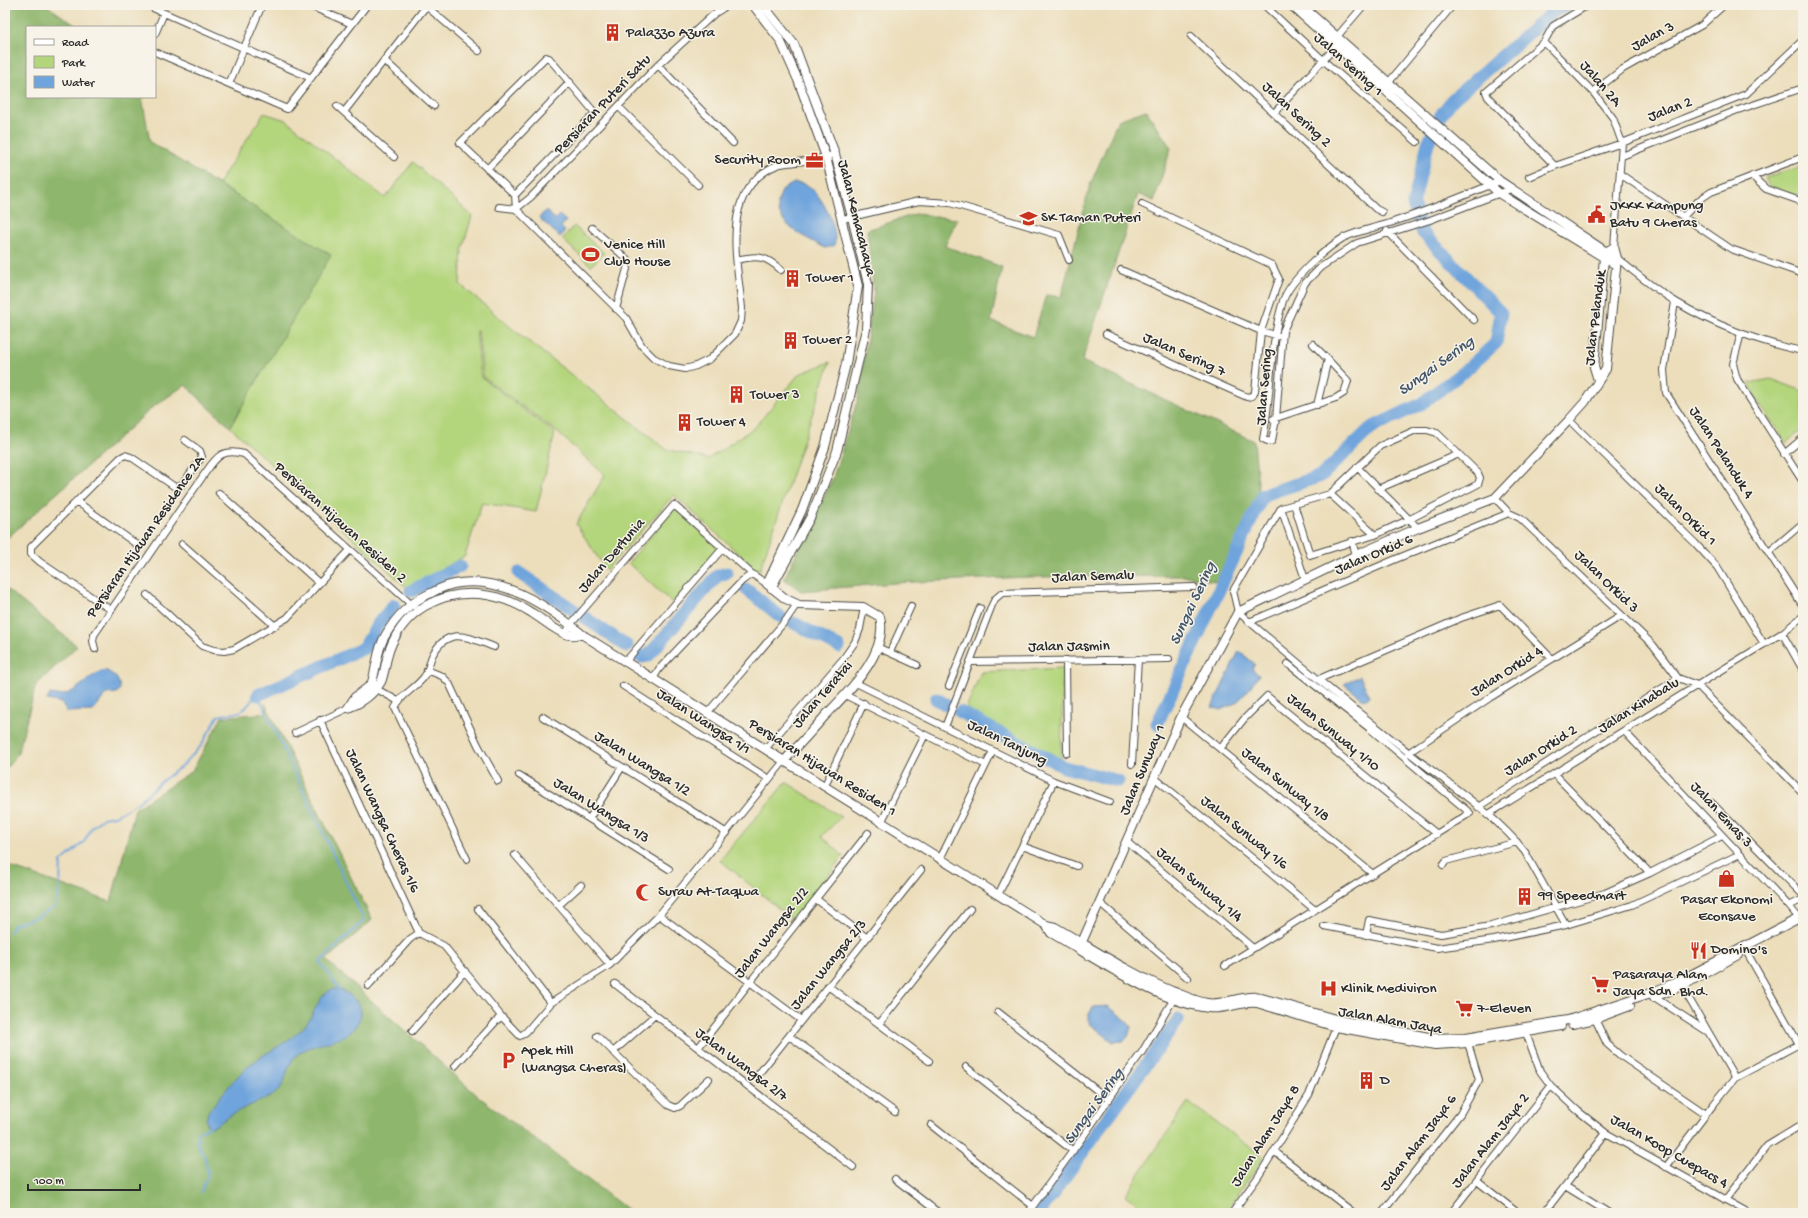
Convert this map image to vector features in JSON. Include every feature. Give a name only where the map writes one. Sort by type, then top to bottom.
[{"type":"street","points":[[150,5],[164,13],[311,78]]},
{"type":"street","points":[[228,84],[262,5]]},
{"type":"street","points":[[308,5],[352,24]]},
{"type":"street","points":[[156,52],[287,109],[367,5]]},
{"type":"street","name":"Persiaran Puteri Satu","points":[[516,209],[531,197],[619,108],[658,66],[714,14],[728,5]]},
{"type":"street","name":"Jalan Kemacahaya","points":[[753,5],[780,40],[798,80],[826,157],[843,219],[858,286],[846,364],[826,447],[802,510],[769,586]]},
{"type":"street","name":"Jalan Kemacahaya","points":[[763,5],[794,44],[835,154],[868,284],[866,329],[837,451],[811,516],[769,586]]},
{"type":"street","name":"Jalan Sering 1","points":[[1264,5],[1323,60],[1417,142]]},
{"type":"street","points":[[1291,5],[1388,82],[1500,181],[1605,255]]},
{"type":"street","points":[[1301,5],[1417,120],[1500,194],[1617,261]]},
{"type":"street","points":[[1274,112],[1323,60],[1364,5]]},
{"type":"street","points":[[1388,82],[1453,5]]},
{"type":"street","points":[[1555,166],[1488,97],[1486,92],[1544,42],[1553,26],[1588,5]]},
{"type":"street","name":"Jalan 3","points":[[1593,92],[1622,69],[1702,25],[1724,5]]},
{"type":"street","points":[[344,112],[426,6],[479,51]]},
{"type":"street","points":[[156,32],[164,13]]},
{"type":"street","name":"Jalan Sering 2","points":[[1192,36],[1376,209],[1382,212]]},
{"type":"street","name":"Jalan 2","points":[[1529,177],[1555,166],[1622,143],[1746,94],[1803,40]]},
{"type":"street","name":"Jalan 2A","points":[[1544,42],[1593,92],[1613,118],[1622,143],[1614,247]]},
{"type":"street","points":[[515,195],[593,116],[593,110],[549,58],[546,57],[460,143],[515,195],[516,209],[626,318],[642,346],[654,358],[669,366],[685,369],[696,366],[710,359],[722,349],[735,334],[741,321],[742,308],[735,226],[740,201],[749,186],[761,174],[778,165],[826,157],[835,154]]},
{"type":"street","points":[[384,60],[434,106]]},
{"type":"street","points":[[658,66],[733,143]]},
{"type":"street","points":[[487,169],[570,82]]},
{"type":"street","points":[[1622,156],[1735,111],[1803,88]]},
{"type":"street","points":[[337,106],[394,158]]},
{"type":"street","points":[[619,108],[698,184]]},
{"type":"street","points":[[1684,216],[1699,200],[1711,192],[1803,157]]},
{"type":"street","points":[[1620,174],[1684,216],[1731,250],[1803,274]]},
{"type":"street","points":[[1752,176],[1766,189],[1803,202]]},
{"type":"street","points":[[1490,185],[1500,181]]},
{"type":"street","name":"Jalan Sering","points":[[1490,185],[1387,224],[1344,238],[1318,257],[1298,276],[1284,298],[1275,335],[1267,418],[1263,439],[1270,442],[1272,441],[1276,420],[1282,336],[1294,304],[1305,283],[1321,267],[1357,243],[1430,220],[1511,189]]},
{"type":"street","points":[[843,219],[919,201],[950,203],[1059,235],[1068,260]]},
{"type":"street","points":[[1142,204],[1272,265],[1279,279],[1261,331]]},
{"type":"street","points":[[499,208],[516,209]]},
{"type":"street","points":[[1387,224],[1390,233],[1474,320]]},
{"type":"street","points":[[592,228],[628,260],[616,309]]},
{"type":"street","points":[[1605,255],[1614,247],[1617,261]]},
{"type":"street","name":"Jalan Pelanduk","points":[[1598,380],[1594,367],[1605,255]]},
{"type":"street","points":[[737,260],[762,257],[772,261],[781,270]]},
{"type":"street","name":"Jalan Pelanduk","points":[[1598,380],[1606,369],[1617,261],[1627,266],[1676,302],[1741,333],[1803,352]]},
{"type":"street","points":[[1121,270],[1261,331],[1282,336]]},
{"type":"street","name":"Jalan Pelanduk 4","points":[[1676,302],[1664,370],[1666,393],[1803,606]]},
{"type":"street","name":"Jalan Sering 7","points":[[1106,334],[1247,397],[1252,396],[1255,392],[1261,331]]},
{"type":"street","points":[[1741,333],[1733,364],[1737,379],[1803,482]]},
{"type":"street","points":[[1267,418],[1276,420],[1336,398],[1344,393],[1348,381],[1313,344]]},
{"type":"street","points":[[1317,405],[1328,359]]},
{"type":"street","points":[[1238,612],[1356,555],[1418,528],[1494,498],[1585,402],[1598,380]]},
{"type":"street","name":"Jalan Orkid 1","points":[[1569,420],[1695,542],[1717,566],[1764,644]]},
{"type":"street","points":[[1294,504],[1310,555],[1374,535],[1410,519],[1478,484],[1480,478],[1478,473],[1437,433],[1427,430],[1416,430],[1380,446],[1330,494],[1294,504],[1281,508],[1233,591],[1238,612],[1249,622],[1408,752],[1478,807],[1517,842],[1525,852],[1566,925]]},
{"type":"street","points":[[1784,454],[1803,438]]},
{"type":"street","points":[[111,610],[40,562],[30,554],[31,547],[76,501],[120,458],[125,455],[131,457],[175,487],[181,486],[202,457],[200,451],[185,440]]},
{"type":"street","name":"Persiaran Hijauan Residen 2","points":[[233,452],[244,454],[419,611]]},
{"type":"street","name":"Persiaran Hijauan Residence 2A","points":[[96,649],[93,642],[94,635],[217,457],[223,453],[233,452]]},
{"type":"street","points":[[1378,488],[1459,454]]},
{"type":"street","points":[[1357,467],[1418,528]]},
{"type":"street","points":[[219,493],[319,583]]},
{"type":"street","points":[[1330,494],[1374,535]]},
{"type":"street","name":"Jalan Orkid 3","points":[[1494,498],[1509,513],[1520,518],[1653,645],[1678,678]]},
{"type":"street","points":[[76,501],[139,546]]},
{"type":"street","name":"Jalan Dertunia","points":[[566,634],[570,624],[674,505],[723,548]]},
{"type":"street","points":[[1281,508],[1305,579]]},
{"type":"street","name":"Jalan Orkid 6","points":[[1249,622],[1396,559],[1509,513]]},
{"type":"street","points":[[1769,552],[1803,523]]},
{"type":"street","points":[[1352,541],[1356,555]]},
{"type":"street","points":[[182,544],[275,626]]},
{"type":"street","points":[[625,662],[723,548],[752,574],[786,600],[797,604],[864,607],[860,629],[855,642],[843,659],[766,749]]},
{"type":"street","points":[[147,595],[202,646],[214,650],[224,651],[234,649],[288,618],[350,550]]},
{"type":"street","points":[[653,679],[659,669],[742,581],[752,574]]},
{"type":"street","name":"Persiaran Hijauan Residen 1","points":[[373,687],[381,644],[390,628],[410,604],[439,588],[461,582],[474,582],[507,589],[539,605],[570,624],[583,635],[625,662],[708,712],[784,762],[940,860],[1046,925],[1055,927],[1085,952]]},
{"type":"street","name":"Jalan Semalu","points":[[970,662],[995,600],[1002,593],[1194,587]]},
{"type":"street","points":[[503,598],[507,589]]},
{"type":"street","name":"Persiaran Hijauan Residen 1","points":[[348,708],[365,699],[373,687],[383,677],[390,648],[395,636],[405,623],[419,611],[445,597],[473,593],[503,598],[532,613],[566,634],[583,635]]},
{"type":"street","points":[[708,712],[786,620],[797,604]]},
{"type":"street","points":[[1320,679],[1461,618],[1500,605],[1552,658]]},
{"type":"street","points":[[890,652],[911,606]]},
{"type":"street","name":"Jalan Teratai","points":[[784,762],[856,683],[871,660],[877,647],[882,626],[880,617],[864,607]]},
{"type":"street","points":[[949,686],[980,608]]},
{"type":"street","name":"Jalan Sunway 1","points":[[1082,942],[1181,717],[1238,612]]},
{"type":"street","name":"Jalan Orkid 4","points":[[1408,752],[1552,658],[1621,616]]},
{"type":"street","name":"Jalan Kinabalu","points":[[1487,815],[1782,633],[1803,616]]},
{"type":"street","points":[[1782,633],[1803,670]]},
{"type":"street","points":[[467,858],[395,708],[398,701],[422,679],[438,646],[450,637],[462,635],[494,647]]},
{"type":"street","points":[[877,647],[917,665]]},
{"type":"street","name":"Jalan Jasmin","points":[[970,662],[1169,658]]},
{"type":"street","points":[[1132,764],[1138,659]]},
{"type":"street","points":[[1066,660],[1067,753]]},
{"type":"street","points":[[945,727],[970,662]]},
{"type":"street","points":[[1225,966],[1470,813],[1369,728],[1288,664]]},
{"type":"street","points":[[427,670],[442,676],[449,683],[478,745],[498,781]]},
{"type":"street","points":[[1678,678],[1697,685],[1803,793]]},
{"type":"street","name":"Jalan Orkid 2","points":[[1478,807],[1678,678]]},
{"type":"street","name":"Jalan Tanjung","points":[[856,683],[1054,781],[998,895]]},
{"type":"street","name":"Jalan Wangsa 1/1","points":[[623,686],[769,780]]},
{"type":"street","points":[[373,687],[398,701]]},
{"type":"street","points":[[845,695],[864,703],[986,765]]},
{"type":"street","name":"Jalan Sunway 1/10","points":[[1220,749],[1244,719],[1267,696],[1437,834]]},
{"type":"street","points":[[824,787],[864,703]]},
{"type":"street","points":[[295,733],[348,708]]},
{"type":"street","name":"Jalan Wangsa 1/2","points":[[543,717],[727,833]]},
{"type":"street","name":"Jalan Sunway 1/8","points":[[1181,717],[1373,874]]},
{"type":"street","name":"Jalan Wangsa Cheras 1/6","points":[[320,720],[419,933]]},
{"type":"street","name":"Jalan Emas 3","points":[[1624,731],[1802,919]]},
{"type":"street","points":[[881,823],[925,735]]},
{"type":"street","points":[[940,860],[993,751]]},
{"type":"street","points":[[368,986],[410,940],[419,933],[444,946],[501,1016],[520,1036],[526,1032],[551,1002],[610,965],[660,915],[784,762]]},
{"type":"street","points":[[589,819],[622,767]]},
{"type":"street","points":[[1554,774],[1650,873]]},
{"type":"street","name":"Jalan Wangsa 1/3","points":[[519,775],[669,869]]},
{"type":"street","name":"Jalan Sunway 1/6","points":[[1155,778],[1315,910]]},
{"type":"street","points":[[1054,781],[1110,802]]},
{"type":"street","points":[[1712,803],[1803,895]]},
{"type":"street","name":"Jalan Wangsa 2/2","points":[[698,1048],[868,833]]},
{"type":"street","points":[[1366,935],[1369,920],[1441,934],[1491,926],[1605,893],[1650,873],[1722,836]]},
{"type":"street","name":"Jalan Sunway 1/4","points":[[1127,842],[1253,948]]},
{"type":"street","points":[[1443,865],[1446,861],[1517,842]]},
{"type":"street","points":[[1022,846],[1077,866]]},
{"type":"street","points":[[516,854],[610,965]]},
{"type":"street","points":[[1324,926],[1437,948],[1494,940],[1566,925],[1632,905],[1740,854]]},
{"type":"street","name":"Jalan Wangsa 2/3","points":[[757,1076],[920,870]]},
{"type":"street","points":[[559,905],[581,886]]},
{"type":"street","points":[[1789,906],[1803,898]]},
{"type":"street","points":[[816,899],[867,938]]},
{"type":"street","points":[[1100,903],[1188,978]]},
{"type":"street","points":[[478,909],[551,1002]]},
{"type":"street","points":[[879,1024],[970,909]]},
{"type":"street","points":[[660,915],[801,1020]]},
{"type":"street","name":"Jalan Alam Jaya","points":[[1093,949],[1141,977],[1188,997],[1207,1003],[1222,1002],[1247,996],[1258,997],[1339,1020],[1442,1038],[1466,1037],[1568,1020],[1681,983],[1746,951],[1802,919]]},
{"type":"street","name":"Jalan Alam Jaya","points":[[1085,952],[1138,983],[1173,1000],[1210,1009],[1222,1009],[1248,1002],[1257,1003],[1336,1027],[1435,1045],[1468,1043],[1595,1019],[1654,997],[1802,919]]},
{"type":"street","points":[[1072,941],[1087,933],[1093,949]]},
{"type":"street","name":"Persiaran Hijauan Residen 1","points":[[1072,941],[1082,942]]},
{"type":"street","points":[[1082,942],[1093,949]]},
{"type":"street","points":[[1082,942],[1085,952]]},
{"type":"street","points":[[1666,1167],[1735,1078],[1801,1043],[1746,951]]},
{"type":"street","points":[[412,1031],[465,971]]},
{"type":"street","points":[[1154,983],[1168,991],[1173,1000]]},
{"type":"street","points":[[1681,983],[1735,1078]]},
{"type":"street","name":"Jalan Wangsa 2/7","points":[[615,984],[852,1166]]},
{"type":"street","points":[[828,986],[929,1061]]},
{"type":"street","points":[[1654,997],[1709,1032]]},
{"type":"street","points":[[1028,1213],[1142,1052],[1173,1000],[1178,998],[1207,1003]]},
{"type":"street","points":[[998,1012],[1109,1100]]},
{"type":"street","points":[[613,1052],[655,1015]]},
{"type":"street","points":[[455,1066],[501,1016]]},
{"type":"street","points":[[1595,1019],[1607,1044],[1621,1056],[1706,1114]]},
{"type":"street","name":"Jalan Alam Jaya 8","points":[[1232,1213],[1274,1151],[1309,1095],[1336,1027]]},
{"type":"street","name":"Jalan Koop Cuepacs 4","points":[[1526,1033],[1540,1072],[1551,1086],[1578,1111],[1606,1133],[1749,1213]]},
{"type":"street","points":[[597,1036],[668,1105],[675,1108],[680,1106],[709,1079]]},
{"type":"street","points":[[789,1036],[895,1112]]},
{"type":"street","name":"Jalan Alam Jaya 6","points":[[1382,1213],[1460,1114],[1479,1080],[1468,1043]]},
{"type":"street","points":[[966,1067],[1072,1151]]},
{"type":"street","name":"Jalan Alam Jaya 2","points":[[1452,1213],[1551,1086]]},
{"type":"street","points":[[1725,1200],[1767,1146],[1803,1124]]},
{"type":"street","points":[[931,1125],[1033,1206]]},
{"type":"street","points":[[1544,1213],[1606,1133]]},
{"type":"street","points":[[1274,1151],[1354,1213]]},
{"type":"street","points":[[895,1179],[939,1213]]},
{"type":"street","points":[[1477,1181],[1518,1213]]},
{"type":"street","points":[[1565,1186],[1609,1213]]},
{"type":"street","points":[[1236,1207],[1244,1213]]},
{"type":"green space","points":[[5,5],[46,5],[77,26],[26,26],[26,98],[142,98],[150,142],[331,255],[230,427],[185,385],[153,407],[5,540]]},
{"type":"green space","points":[[1146,110],[1171,148],[1154,201],[1138,194],[1082,361],[1254,441],[1259,495],[1219,582],[1188,576],[1028,577],[894,583],[801,591],[784,579],[833,478],[858,399],[874,293],[867,230],[915,214],[957,219],[945,246],[1002,267],[991,321],[1033,337],[1046,295],[1061,297],[1090,185],[1118,120]]},
{"type":"green space","points":[[264,113],[286,120],[385,198],[413,162],[472,216],[462,250],[460,284],[509,326],[666,449],[708,459],[755,427],[799,374],[830,362],[759,572],[674,495],[606,570],[576,524],[605,475],[557,432],[483,377],[478,332],[476,330],[481,377],[555,433],[536,512],[482,503],[465,556],[407,588],[230,427],[330,255],[218,184]]},
{"type":"green space","points":[[1803,166],[1803,198],[1769,186],[1765,178]]},
{"type":"green space","points":[[574,226],[604,253],[591,266],[562,239]]},
{"type":"green space","points":[[1771,379],[1803,391],[1803,429],[1786,443],[1757,400],[1749,383]]},
{"type":"green space","points":[[675,508],[720,549],[672,603],[628,563]]},
{"type":"green space","points":[[5,588],[77,646],[36,685],[18,753],[5,770]]},
{"type":"green space","points":[[1063,668],[1061,762],[965,711],[981,672]]},
{"type":"green space","points":[[265,703],[372,920],[326,960],[479,1097],[632,1213],[5,1213],[5,865],[111,902],[135,809],[192,771],[222,717],[267,713]]},
{"type":"green space","points":[[786,782],[841,817],[822,836],[843,856],[794,921],[720,860]]},
{"type":"green space","points":[[1188,1102],[1264,1157],[1225,1213],[1150,1213],[1125,1195]]},
{"type":"water","points":[[794,183],[802,183],[807,185],[818,196],[828,212],[832,222],[835,239],[834,246],[825,248],[802,236],[783,219],[779,211],[779,198],[783,189]]},
{"type":"water","points":[[546,210],[555,219],[559,215],[566,221],[561,227],[565,231],[560,237],[539,218]]},
{"type":"water","points":[[1239,651],[1255,664],[1252,669],[1259,675],[1247,692],[1234,704],[1221,710],[1212,707]]},
{"type":"water","points":[[105,670],[116,677],[119,682],[120,689],[117,693],[106,694],[93,711],[67,712],[61,703],[47,700],[50,694],[61,695],[68,693],[79,687],[94,675]]},
{"type":"water","points":[[1360,676],[1370,697],[1364,700],[1344,684]]},
{"type":"water","points":[[333,989],[347,993],[359,1005],[361,1015],[354,1028],[339,1039],[302,1051],[292,1061],[283,1084],[274,1094],[227,1117],[215,1126],[212,1127],[207,1125],[206,1120],[208,1112],[246,1068],[298,1033],[308,1022],[323,996]]},
{"type":"water","points":[[1108,1006],[1126,1020],[1131,1027],[1128,1037],[1124,1041],[1113,1042],[1089,1023],[1089,1014],[1093,1007]]},
{"type":"waterway","name":"Sungai Sering","points":[[1157,724],[1263,495],[1321,476],[1371,428],[1421,404],[1467,369],[1496,343],[1501,313],[1423,233],[1413,204],[1428,143],[1441,115],[1453,99],[1554,11],[1566,5]]},
{"type":"waterway","points":[[411,591],[460,566]]},
{"type":"waterway","points":[[519,573],[575,611]]},
{"type":"waterway","points":[[639,655],[642,657],[648,656],[717,576],[727,573]]},
{"type":"waterway","points":[[746,589],[781,617]]},
{"type":"waterway","points":[[258,695],[364,648],[377,625],[394,605]]},
{"type":"waterway","points":[[582,616],[627,646]]},
{"type":"waterway","points":[[794,623],[839,647]]},
{"type":"waterway","points":[[10,932],[13,925],[39,916],[55,907],[60,886],[61,862],[84,842],[92,827],[103,818],[115,816],[139,802],[162,781],[182,766],[201,746],[218,716],[241,711],[253,698],[258,695],[364,920],[320,962],[339,991]]},
{"type":"waterway","points":[[936,699],[947,705]]},
{"type":"waterway","points":[[960,712],[1064,767],[1118,781]]},
{"type":"waterway","name":"Sungai Sering","points":[[1039,1213],[1178,1020]]},
{"type":"waterway","points":[[201,1192],[208,1174],[205,1158],[197,1143],[198,1132],[210,1126]]},
{"type":"place","name":"Palazzo Azura","points":[[613,33]]},
{"type":"place","name":"Security Room","points":[[814,160]]},
{"type":"place","name":"JKKK Kampung Batu 9 Cheras","points":[[1597,215]]},
{"type":"place","name":"SK Taman Puteri","points":[[1028,218]]},
{"type":"place","name":"Venice Hill Club House","points":[[591,254]]},
{"type":"place","name":"Tower 1","points":[[793,278]]},
{"type":"place","name":"Tower 2","points":[[790,340]]},
{"type":"place","name":"Tower 3","points":[[737,395]]},
{"type":"place","name":"Tower 4","points":[[684,422]]},
{"type":"place","name":"Pasar Ekonomi Econsave","points":[[1727,879]]},
{"type":"place","name":"Surau At-Taqwa","points":[[645,892]]},
{"type":"place","name":"99 Speedmart","points":[[1525,896]]},
{"type":"place","name":"Domino's","points":[[1698,950]]},
{"type":"place","name":"Pasaraya Alam Jaya Sdn. Bhd.","points":[[1600,984]]},
{"type":"place","name":"Klinik Mediviron","points":[[1328,989]]},
{"type":"place","name":"7-Eleven","points":[[1464,1009]]},
{"type":"place","name":"Apek Hill (Wangsa Cheras)","points":[[508,1060]]},
{"type":"place","name":"D","points":[[1367,1081]]}]
